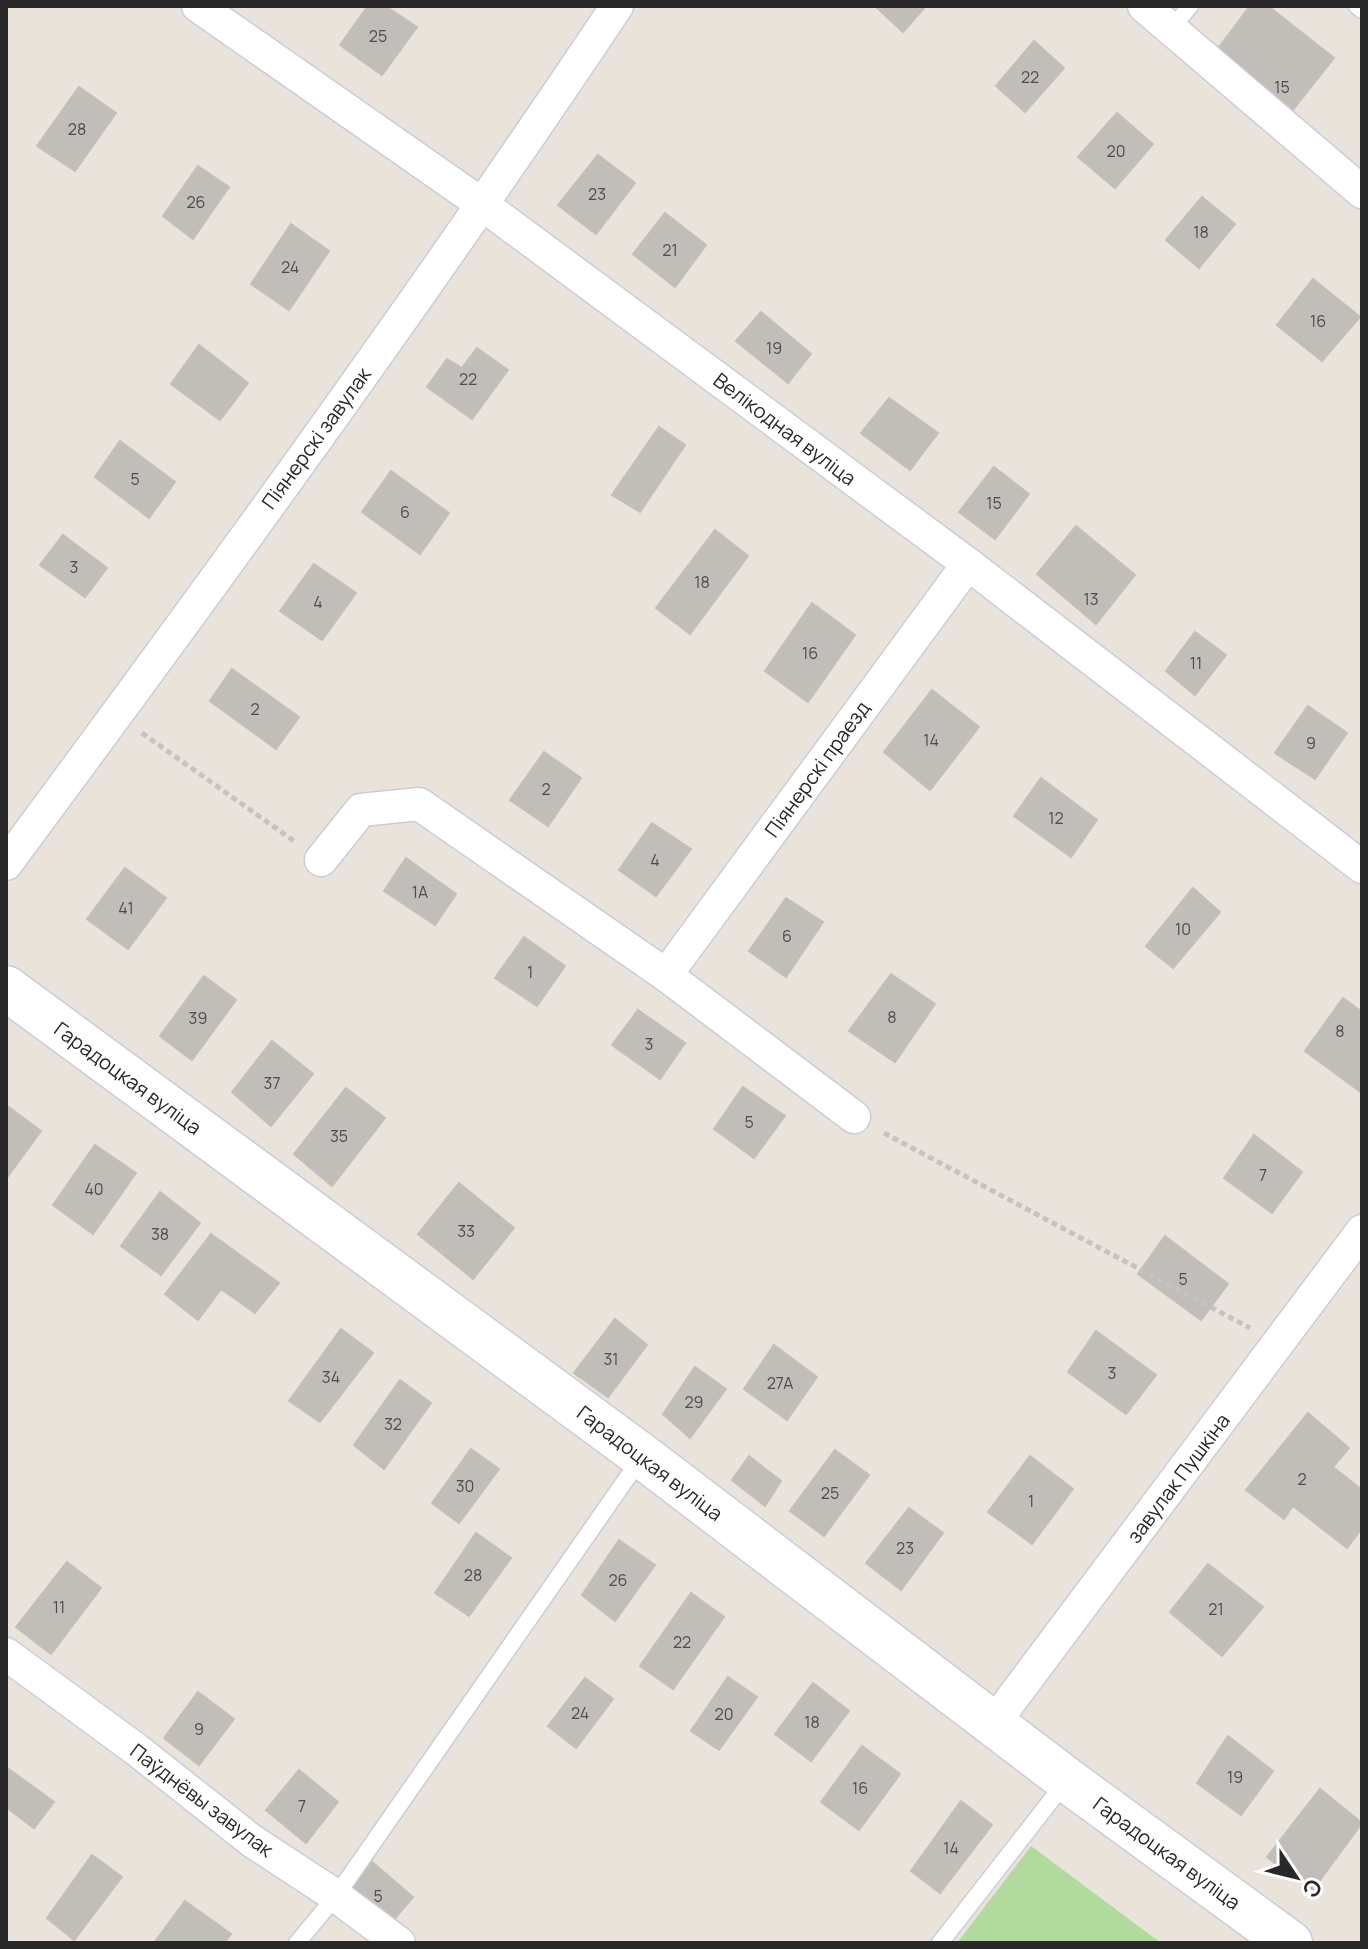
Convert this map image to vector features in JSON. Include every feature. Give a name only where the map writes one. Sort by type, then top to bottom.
[{"type":"street","name":"Велікодная вуліца","points":[[198,6],[483,205],[968,564],[1362,867]]},
{"type":"street","name":"Піянерскі завулак","points":[[6,864],[483,205],[617,6]]},
{"type":"street","points":[[1144,6],[1181,17],[1362,192]]},
{"type":"street","name":"Піянерскі праезд","points":[[666,975],[968,564]]},
{"type":"street","points":[[321,860],[361,810],[419,804],[666,975],[854,1117]]},
{"type":"street","name":"Гарадоцкая вуліца","points":[[6,988],[642,1456],[1067,1780],[1290,1943]]},
{"type":"street","name":"завулак Пушкіна","points":[[993,1724],[1362,1231]]},
{"type":"street","name":"Паўднёвы завулак","points":[[6,1654],[137,1750],[252,1841],[336,1896],[399,1943]]},
{"type":"lane","points":[[1357,6],[1362,10]]},
{"type":"lane","points":[[297,1943],[336,1896],[642,1456]]},
{"type":"lane","points":[[940,1943],[1067,1780]]},
{"type":"path","points":[[116,715],[321,860]]},
{"type":"path","points":[[854,1117],[1279,1344]]},
{"type":"green space","points":[[1031,1846],[1161,1943],[957,1943]]},
{"type":"building","points":[[368,6],[385,6],[417,27],[382,75],[340,45]]},
{"type":"building","points":[[875,6],[926,6],[903,32]]},
{"type":"building","points":[[1250,6],[1268,6],[1334,58],[1288,116],[1213,55]]},
{"type":"building","points":[[1034,41],[1064,68],[1025,112],[996,86]]},
{"type":"building","points":[[79,87],[116,113],[75,171],[37,146]]},
{"type":"building","points":[[1117,113],[1153,144],[1115,188],[1078,157]]},
{"type":"building","points":[[598,155],[635,183],[596,234],[558,205]]},
{"type":"building","points":[[198,166],[229,187],[193,239],[163,216]]},
{"type":"building","points":[[1202,197],[1235,224],[1199,268],[1166,240]]},
{"type":"building","points":[[665,213],[706,245],[675,287],[633,254]]},
{"type":"building","points":[[291,224],[329,251],[289,310],[251,284]]},
{"type":"building","points":[[1313,279],[1360,317],[1322,361],[1277,325]]},
{"type":"building","points":[[761,312],[811,354],[788,383],[736,341]]},
{"type":"building","points":[[199,345],[248,383],[220,420],[171,384]]},
{"type":"building","points":[[477,348],[508,370],[472,419],[427,387],[447,359],[462,368]]},
{"type":"building","points":[[889,398],[938,433],[910,470],[861,433]]},
{"type":"building","points":[[659,427],[685,445],[640,512],[612,495]]},
{"type":"building","points":[[120,441],[175,482],[149,518],[95,477]]},
{"type":"building","points":[[994,467],[1029,494],[995,539],[959,512]]},
{"type":"building","points":[[391,471],[449,513],[420,554],[362,512]]},
{"type":"building","points":[[1076,526],[1135,575],[1096,624],[1037,574]]},
{"type":"building","points":[[715,530],[748,556],[690,634],[656,608]]},
{"type":"building","points":[[63,535],[107,568],[85,597],[40,565]]},
{"type":"building","points":[[314,564],[356,593],[322,640],[280,611]]},
{"type":"building","points":[[812,603],[855,635],[808,702],[765,671]]},
{"type":"building","points":[[1195,632],[1226,655],[1195,695],[1166,671]]},
{"type":"building","points":[[232,669],[299,717],[276,749],[210,701]]},
{"type":"building","points":[[932,690],[979,727],[930,790],[884,752]]},
{"type":"building","points":[[1308,706],[1347,733],[1315,779],[1275,753]]},
{"type":"building","points":[[544,752],[581,778],[548,826],[510,800]]},
{"type":"building","points":[[1041,778],[1097,820],[1071,857],[1014,816]]},
{"type":"building","points":[[652,823],[691,849],[656,896],[619,870]]},
{"type":"building","points":[[406,858],[456,894],[435,925],[384,891]]},
{"type":"building","points":[[125,868],[166,898],[128,949],[87,919]]},
{"type":"building","points":[[1193,888],[1220,912],[1173,968],[1146,946]]},
{"type":"building","points":[[786,898],[823,922],[786,977],[749,951]]},
{"type":"building","points":[[524,937],[565,966],[537,1006],[495,978]]},
{"type":"building","points":[[891,974],[935,1004],[895,1062],[849,1031]]},
{"type":"building","points":[[204,976],[236,1000],[192,1060],[160,1036]]},
{"type":"building","points":[[1343,998],[1362,1012],[1362,1093],[1305,1051]]},
{"type":"building","points":[[638,1010],[685,1043],[660,1079],[612,1045]]},
{"type":"building","points":[[272,1041],[313,1074],[271,1126],[232,1092]]},
{"type":"building","points":[[743,1087],[785,1116],[754,1158],[714,1129]]},
{"type":"building","points":[[346,1088],[385,1118],[332,1186],[294,1154]]},
{"type":"building","points":[[6,1105],[41,1131],[6,1179]]},
{"type":"building","points":[[1254,1135],[1302,1172],[1272,1213],[1224,1178]]},
{"type":"building","points":[[95,1145],[136,1173],[93,1234],[53,1205]]},
{"type":"building","points":[[459,1183],[514,1228],[473,1279],[418,1234]]},
{"type":"building","points":[[160,1192],[200,1223],[161,1275],[121,1246]]},
{"type":"building","points":[[211,1234],[279,1283],[255,1313],[221,1289],[198,1320],[165,1294]]},
{"type":"building","points":[[1165,1236],[1228,1284],[1201,1320],[1138,1274]]},
{"type":"building","points":[[615,1319],[647,1345],[608,1397],[574,1373]]},
{"type":"building","points":[[341,1329],[373,1353],[320,1422],[289,1401]]},
{"type":"building","points":[[1096,1331],[1156,1375],[1126,1414],[1068,1372]]},
{"type":"building","points":[[774,1345],[817,1377],[787,1420],[744,1389]]},
{"type":"building","points":[[695,1367],[726,1389],[690,1438],[663,1414]]},
{"type":"building","points":[[400,1380],[431,1403],[384,1469],[354,1445]]},
{"type":"building","points":[[1308,1413],[1349,1448],[1333,1467],[1362,1490],[1362,1528],[1347,1548],[1293,1506],[1284,1519],[1246,1490]]},
{"type":"building","points":[[471,1449],[499,1469],[459,1523],[432,1503]]},
{"type":"building","points":[[835,1450],[869,1475],[824,1536],[790,1511]]},
{"type":"building","points":[[749,1456],[781,1481],[765,1506],[732,1480]]},
{"type":"building","points":[[1030,1456],[1073,1489],[1032,1544],[988,1512]]},
{"type":"building","points":[[909,1508],[943,1533],[901,1590],[866,1563]]},
{"type":"building","points":[[476,1533],[511,1558],[469,1616],[435,1593]]},
{"type":"building","points":[[619,1540],[655,1565],[615,1621],[582,1595]]},
{"type":"building","points":[[67,1562],[101,1588],[51,1654],[16,1627]]},
{"type":"building","points":[[1208,1564],[1263,1607],[1222,1656],[1170,1612]]},
{"type":"building","points":[[691,1593],[724,1617],[673,1689],[640,1666]]},
{"type":"building","points":[[728,1677],[757,1697],[719,1750],[691,1731]]},
{"type":"building","points":[[585,1678],[613,1699],[576,1748],[548,1726]]},
{"type":"building","points":[[813,1683],[849,1711],[811,1761],[775,1734]]},
{"type":"building","points":[[198,1692],[234,1719],[199,1765],[164,1738]]},
{"type":"building","points":[[1228,1736],[1273,1771],[1241,1815],[1197,1783]]},
{"type":"building","points":[[862,1746],[900,1774],[859,1830],[821,1802]]},
{"type":"building","points":[[6,1767],[54,1802],[34,1828],[6,1807]]},
{"type":"building","points":[[299,1770],[338,1802],[306,1843],[266,1810]]},
{"type":"building","points":[[1320,1789],[1362,1823],[1312,1891],[1267,1857]]},
{"type":"building","points":[[961,1801],[992,1825],[940,1893],[911,1871]]},
{"type":"building","points":[[92,1855],[122,1877],[74,1940],[47,1918]]},
{"type":"building","points":[[371,1861],[413,1897],[385,1930],[343,1895]]},
{"type":"building","points":[[185,1901],[231,1934],[224,1943],[154,1943]]}]
